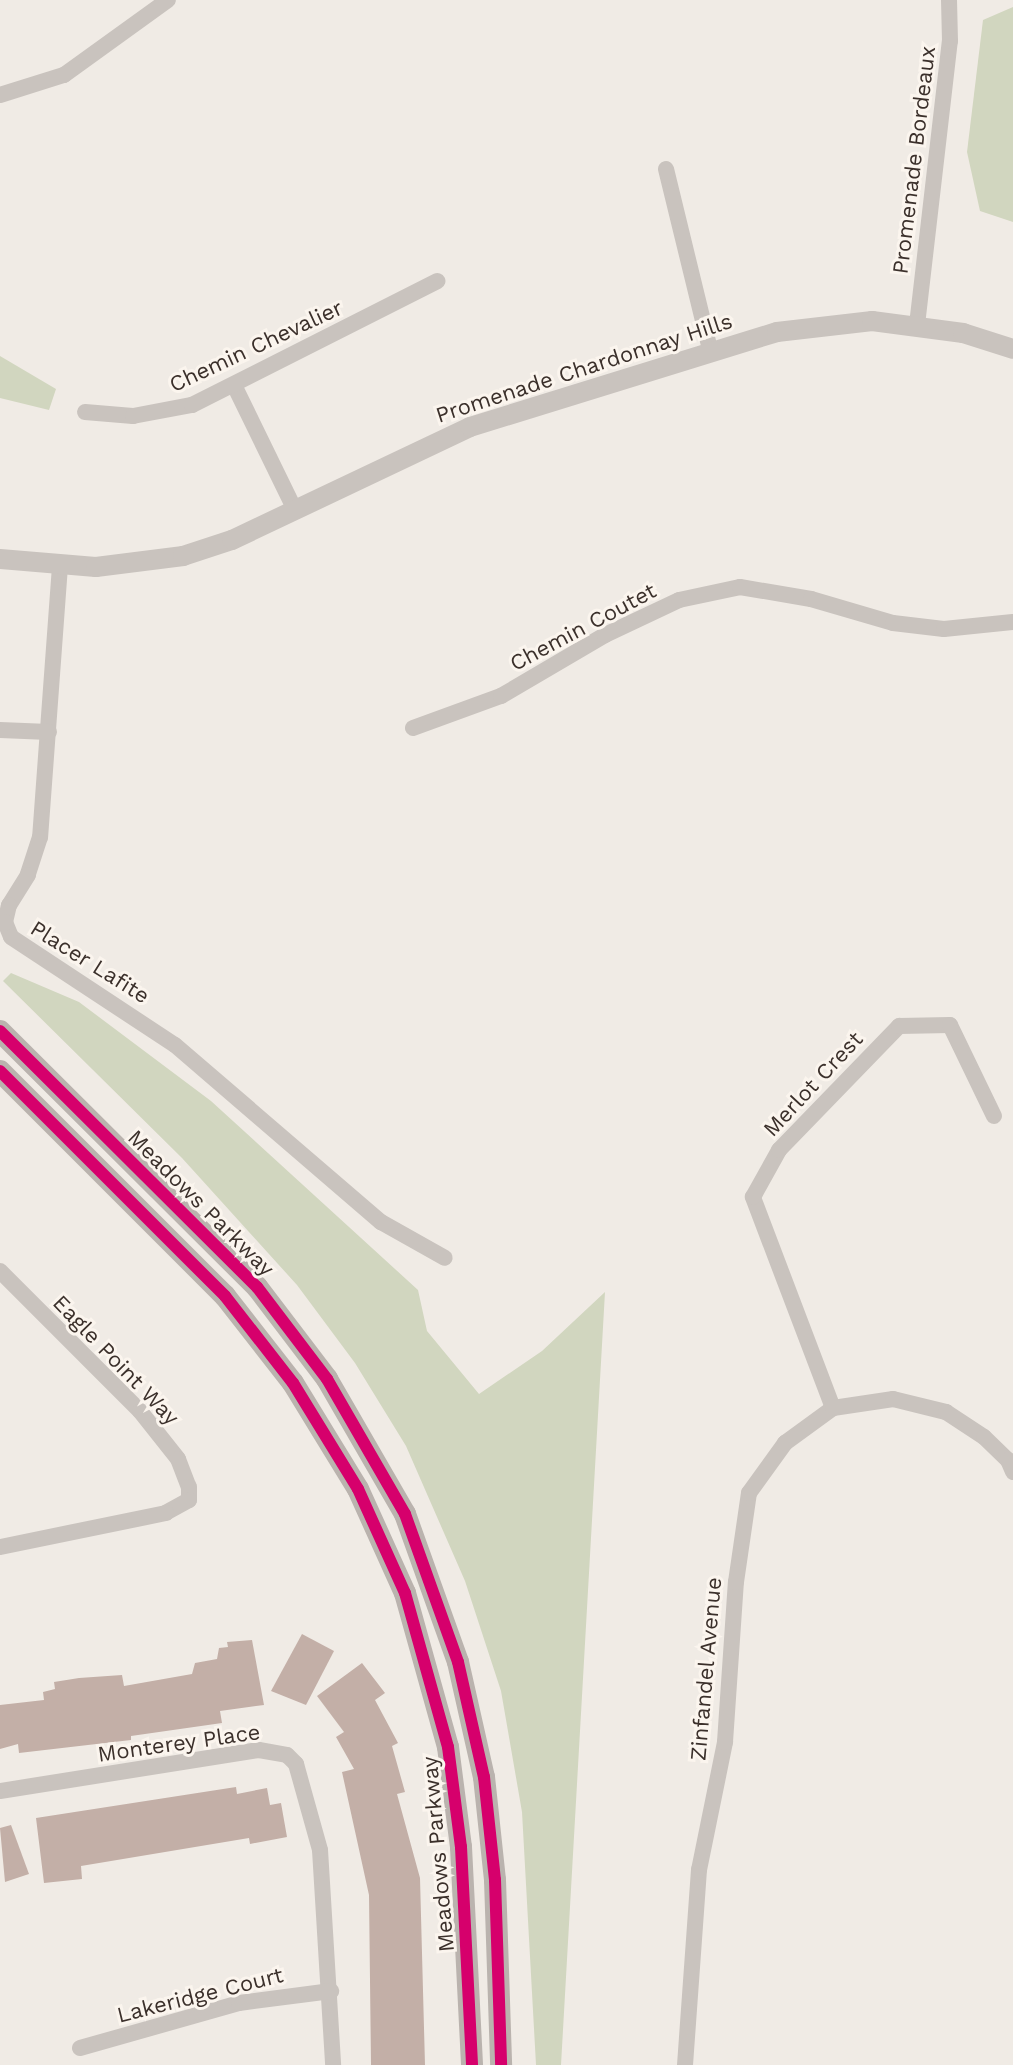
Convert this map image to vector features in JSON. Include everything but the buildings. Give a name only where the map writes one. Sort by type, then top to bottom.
[{"type":"main road","name":"Meadows Parkway","points":[[0,1031],[257,1287],[327,1379],[405,1514],[458,1662],[484,1777],[495,1880],[501,2065]]},
{"type":"main road","name":"Meadows Parkway","points":[[0,1071],[225,1296],[293,1383],[358,1489],[405,1593],[448,1747],[462,1860],[472,2065]]},
{"type":"street","points":[[0,95],[64,75],[168,0]]},
{"type":"street","name":"Promenade Bordeaux","points":[[917,325],[950,41],[949,0]]},
{"type":"street","points":[[666,169],[710,350]]},
{"type":"street","name":"Chemin Chevalier","points":[[85,412],[165,413],[234,385],[438,281]]},
{"type":"street","name":"Promenade Chardonnay Hills","points":[[0,559],[60,566],[134,565],[183,556],[295,510],[470,427],[710,350],[832,322],[917,325],[1013,349]]},
{"type":"street","points":[[234,385],[295,510]]},
{"type":"street","name":"Placer Lafite","points":[[60,566],[40,837],[28,875],[9,905],[5,922],[11,937],[175,1045],[381,1222],[445,1258]]},
{"type":"street","name":"Chemin Coutet","points":[[413,728],[501,696],[605,635],[679,600],[740,587],[811,599],[893,623],[944,629],[1013,622]]},
{"type":"street","points":[[0,730],[49,732]]},
{"type":"street","name":"Merlot Crest","points":[[833,1408],[753,1197],[779,1150],[899,1026],[950,1025],[994,1116]]},
{"type":"street","name":"Eagle Point Way","points":[[0,1271],[140,1411],[178,1459],[189,1487],[189,1500],[166,1513],[0,1547]]},
{"type":"street","points":[[833,1408],[893,1399],[946,1412],[1011,1463]]},
{"type":"street","name":"Zinfandel Avenue","points":[[685,2065],[699,1870],[725,1742],[736,1582],[749,1493],[785,1443],[833,1408]]},
{"type":"street","name":"Monterey Place","points":[[0,1791],[259,1750],[287,1755],[296,1764],[320,1850],[331,1991],[333,2065]]},
{"type":"street","name":"Lakeridge Court","points":[[80,2048],[239,2003],[331,1991]]},
{"type":"green space","points":[[1013,7],[1013,222],[980,211],[967,152],[983,20]]},
{"type":"green space","points":[[0,356],[56,389],[49,410],[0,398]]},
{"type":"green space","points":[[11,973],[79,1002],[211,1101],[418,1290],[427,1331],[479,1394],[542,1351],[605,1292],[561,2065],[536,2065],[522,1812],[501,1691],[465,1581],[406,1446],[355,1363],[297,1285],[182,1158],[3,981]]},
{"type":"cycle path","points":[[0,1031],[257,1287],[327,1379],[405,1514],[458,1662],[484,1777],[495,1880],[501,2065]]},
{"type":"cycle path","points":[[0,1071],[225,1296],[293,1383],[358,1489],[405,1593],[448,1747],[461,1847],[472,2065]]}]
